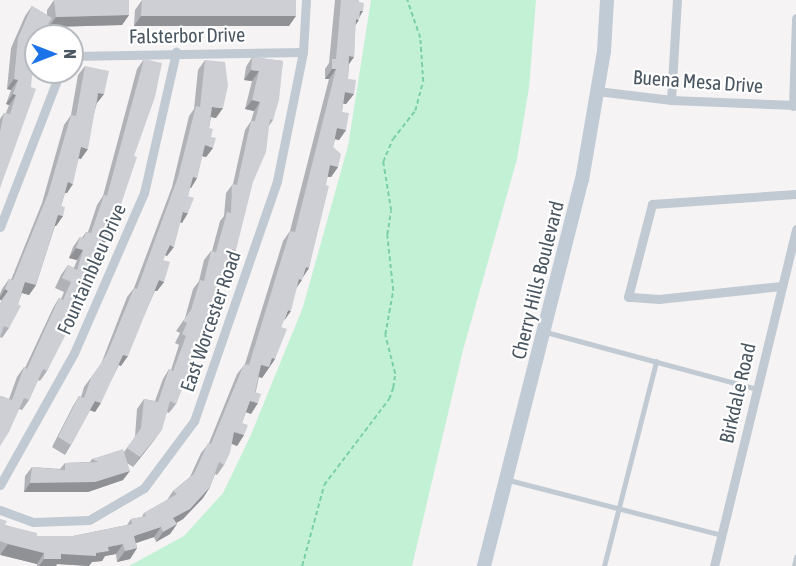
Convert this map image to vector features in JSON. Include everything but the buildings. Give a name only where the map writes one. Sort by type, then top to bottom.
[{"type":"street","name":"East Worcester Road","points":[[0,510],[33,522],[89,520],[144,488],[194,421],[277,181],[303,52],[306,0]]},
{"type":"street","name":"Cherry Hills Boulevard","points":[[484,566],[582,180],[597,91],[608,0]]},
{"type":"street","points":[[671,100],[677,0]]},
{"type":"street","points":[[794,105],[796,18]]},
{"type":"street","name":"Falsterbor Drive","points":[[84,56],[176,52],[303,52]]},
{"type":"street","name":"Fountainbleu Drive","points":[[0,484],[74,353],[144,193],[176,52]]},
{"type":"street","points":[[0,227],[55,84]]},
{"type":"street","name":"Buena Mesa Drive","points":[[597,91],[671,100],[794,105]]},
{"type":"street","points":[[781,286],[658,299],[628,297],[652,204],[796,194]]},
{"type":"street","name":"Birkdale Road","points":[[714,566],[796,229]]},
{"type":"lane","points":[[544,332],[757,389]]},
{"type":"lane","points":[[604,566],[656,362]]},
{"type":"lane","points":[[506,480],[722,535]]},
{"type":"lane","points":[[794,566],[796,557]]},
{"type":"path","points":[[302,566],[324,485],[389,399],[393,388],[394,374],[385,335],[393,291],[387,235],[392,211],[383,162],[390,144],[415,111],[423,82],[420,38],[407,0]]},
{"type":"green space","points":[[371,0],[536,0],[529,88],[517,159],[463,350],[412,566],[129,566],[184,536],[223,493],[250,437],[303,307],[348,146]]}]
